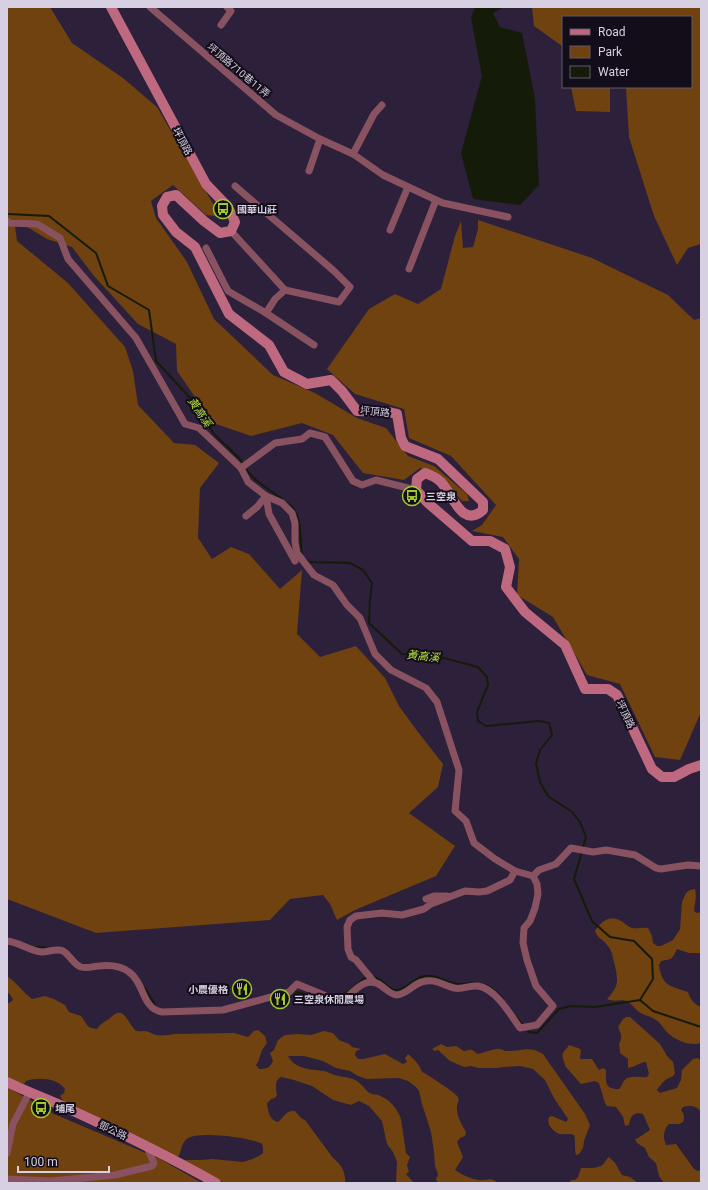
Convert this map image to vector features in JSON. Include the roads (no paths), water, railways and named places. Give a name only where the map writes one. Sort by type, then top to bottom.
[{"type":"street","name":"坪頂路","points":[[112,7],[206,184],[228,207],[235,222],[230,231],[220,233],[176,196],[167,197],[162,206],[163,215],[176,232],[196,247],[229,314],[269,345],[284,372],[307,384],[330,380],[342,391],[357,411],[388,412],[397,414],[401,438],[405,446],[438,459],[483,502],[483,510],[477,516],[470,517],[461,512],[441,483],[433,476],[425,473],[417,479],[416,490],[428,503],[472,541],[490,541],[505,549],[510,567],[506,587],[525,612],[565,645],[585,689],[608,689],[617,695],[652,769],[662,777],[674,777],[689,769],[701,766]]},
{"type":"street","name":"坪頂路710巷11弄","points":[[150,7],[276,115],[320,139],[353,154],[383,175],[436,200],[443,203],[508,217]]},
{"type":"street","points":[[221,25],[231,11],[227,7]]},
{"type":"street","points":[[353,154],[374,114],[382,105]]},
{"type":"street","points":[[309,171],[320,139]]},
{"type":"street","points":[[230,231],[285,290],[339,302],[350,287],[334,271],[235,186]]},
{"type":"street","points":[[390,230],[408,187]]},
{"type":"street","points":[[409,269],[436,200]]},
{"type":"street","points":[[7,221],[9,223],[37,224],[60,238],[68,259],[136,338],[185,424],[199,428],[241,468],[248,482],[266,496],[282,503],[292,513],[295,523],[295,542],[297,553],[314,575],[333,585],[347,605],[360,618],[375,654],[391,670],[426,688],[437,702],[459,770],[455,812],[466,821],[474,843],[495,859],[515,871],[533,876],[537,884],[538,894],[536,908],[530,921],[524,928],[523,943],[536,986],[553,1006],[537,1025],[520,1028],[494,994],[488,989],[472,986],[461,989],[433,980],[420,982],[406,992],[397,995],[389,992],[374,982],[356,960],[351,957],[348,949],[346,927],[350,920],[356,916],[382,913],[402,915],[424,909],[431,904],[465,891],[487,891],[510,880],[515,871]]},
{"type":"street","points":[[206,248],[228,291],[266,313],[314,345]]},
{"type":"street","points":[[266,313],[275,299],[285,290]]},
{"type":"street","points":[[241,468],[275,443],[302,439],[310,433],[325,437],[352,481],[362,485],[376,480],[416,490]]},
{"type":"street","points":[[246,516],[257,508],[266,496]]},
{"type":"street","points":[[266,496],[269,514],[296,561]]},
{"type":"street","points":[[533,876],[539,870],[556,864],[571,848],[593,852],[606,850],[635,855],[656,868],[661,869],[688,865],[701,866]]},
{"type":"street","points":[[426,899],[434,896],[453,895]]},
{"type":"street","points":[[7,941],[41,952],[61,950],[74,963],[81,967],[90,968],[99,966],[122,968],[136,979],[141,987],[146,1001],[151,1008],[155,1011],[162,1012],[224,1010],[289,992],[297,984],[336,1000],[343,1001],[365,982],[374,982]]},
{"type":"street","name":"鄧公路","points":[[7,1082],[29,1093],[67,1108],[147,1146],[191,1168],[216,1183]]},
{"type":"street","points":[[7,1153],[12,1124],[29,1093]]},
{"type":"street","points":[[7,1179],[50,1181],[115,1175],[152,1166],[154,1163],[147,1146]]},
{"type":"water","points":[[475,7],[504,7],[493,13],[500,27],[522,33],[535,99],[539,185],[520,205],[473,199],[461,153],[482,76],[471,18]]},
{"type":"waterway","name":"黃高溪","points":[[7,213],[49,216],[96,253],[108,286],[149,310],[156,361],[193,401],[214,434],[239,458],[247,471],[257,481],[282,499]]},
{"type":"waterway","name":"黃高溪","points":[[285,502],[292,507],[298,518],[302,556]]},
{"type":"waterway","name":"黃高溪","points":[[305,559],[310,562],[350,563],[363,570],[372,583],[369,623],[402,654],[436,656],[478,667],[487,677],[488,685],[477,712],[478,721],[486,726],[539,721],[549,723],[552,735],[540,750],[536,763],[540,782],[548,796],[572,812],[580,822],[586,837],[574,879],[592,921],[610,937],[634,941],[652,959],[653,979],[640,1000]]},
{"type":"waterway","points":[[34,947],[50,948]]},
{"type":"waterway","points":[[373,977],[380,979],[394,990],[400,990],[418,978],[426,976],[459,984],[475,983]]},
{"type":"waterway","points":[[341,997],[367,977]]},
{"type":"waterway","points":[[481,984],[496,991],[503,999]]},
{"type":"waterway","points":[[145,988],[155,1005]]},
{"type":"waterway","points":[[296,992],[333,1004]]},
{"type":"waterway","name":"黃高溪","points":[[640,1000],[653,1011],[701,1027]]},
{"type":"waterway","points":[[528,1032],[537,1033],[559,1009],[571,1006],[595,1007],[640,1000]]},
{"type":"waterway","points":[[516,1017],[522,1024]]},
{"type":"place","name":"國華山莊","points":[[223,209]]},
{"type":"place","name":"三空泉","points":[[412,496]]},
{"type":"place","name":"小農優格","points":[[242,989]]},
{"type":"place","name":"三空泉休閒農場","points":[[280,999]]},
{"type":"place","name":"埔尾","points":[[41,1108]]}]
